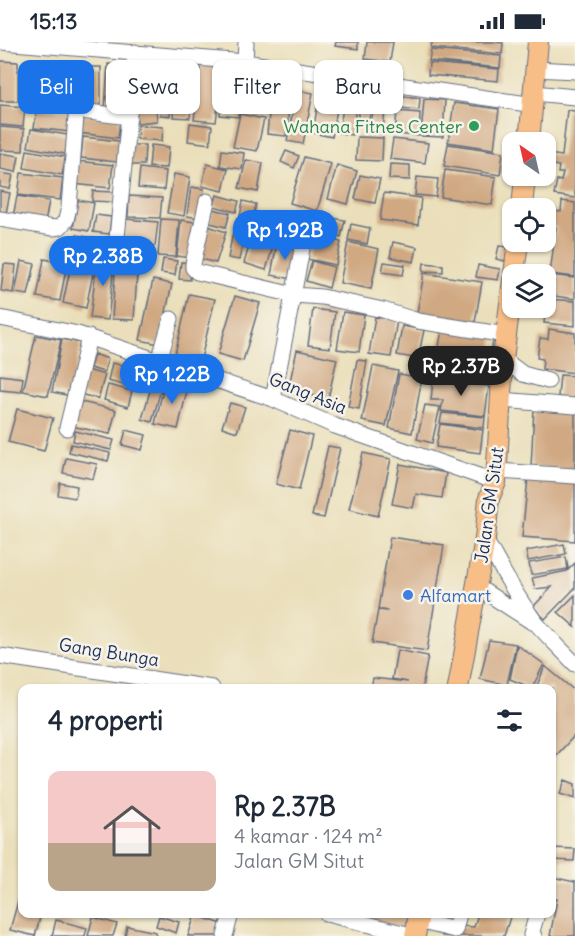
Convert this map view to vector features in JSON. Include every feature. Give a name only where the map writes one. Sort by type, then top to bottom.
[{"type":"main road","points":[[530,132],[538,42]]},
{"type":"main road","name":"Jalan GM Situt","points":[[459,684],[485,539],[489,498],[496,477],[503,359],[508,318]]},
{"type":"street","points":[[2,42],[223,60]]},
{"type":"street","points":[[245,60],[246,42]]},
{"type":"street","points":[[117,238],[135,52]]},
{"type":"street","points":[[302,69],[534,99],[575,97]]},
{"type":"street","points":[[535,69],[575,71]]},
{"type":"street","points":[[0,219],[53,228],[60,226],[66,220],[69,207],[76,116],[81,111],[129,117]]},
{"type":"street","points":[[207,201],[193,264],[194,270],[294,295],[322,297],[383,310],[418,321],[506,335]]},
{"type":"street","points":[[273,399],[303,244]]},
{"type":"street","name":"Gang Asia","points":[[0,318],[51,327],[89,337],[273,399],[334,426],[496,477],[575,476]]},
{"type":"street","points":[[159,361],[171,318]]},
{"type":"street","points":[[67,428],[89,337]]},
{"type":"street","points":[[503,359],[523,374],[548,381]]},
{"type":"street","points":[[501,400],[575,406]]},
{"type":"street","points":[[485,539],[509,583],[538,624],[575,664]]},
{"type":"street","points":[[476,586],[538,624]]},
{"type":"street","name":"Gang Bunga","points":[[0,656],[186,684]]},
{"type":"street","points":[[225,936],[230,918]]},
{"type":"street","points":[[355,918],[455,930],[458,918]]},
{"type":"street","points":[[534,936],[531,935],[536,918]]},
{"type":"building","points":[[336,42],[358,42],[358,49],[335,46]]},
{"type":"building","points":[[367,42],[393,42],[390,60],[365,59]]},
{"type":"building","points":[[432,42],[503,43],[502,54],[431,48]]},
{"type":"building","points":[[431,50],[501,56],[500,68],[429,61]]},
{"type":"building","points":[[0,61],[18,62],[18,101],[0,101]]},
{"type":"building","points":[[201,62],[212,63],[212,114],[217,114],[216,122],[194,120],[195,114],[200,114]]},
{"type":"building","points":[[429,63],[499,69],[498,81],[428,75]]},
{"type":"building","points":[[94,67],[101,67],[101,106],[94,106]]},
{"type":"building","points":[[302,91],[313,93],[303,144],[287,141],[292,114],[302,114]]},
{"type":"building","points":[[403,96],[420,98],[419,110],[403,108]]},
{"type":"building","points":[[424,99],[445,100],[443,137],[421,136]]},
{"type":"building","name":"Wahana Fitnes Center","points":[[454,103],[499,109],[494,149],[448,142]]},
{"type":"building","points":[[0,105],[18,106],[18,114],[24,114],[23,127],[0,125]]},
{"type":"building","points":[[567,110],[575,111],[575,198],[554,195],[557,180],[561,181],[563,173],[558,173],[556,155],[562,156]]},
{"type":"building","points":[[403,112],[420,113],[419,136],[395,134],[397,114],[403,114]]},
{"type":"building","points":[[36,114],[73,114],[71,132],[34,128]]},
{"type":"building","points":[[136,114],[156,114],[157,121],[137,123]]},
{"type":"building","points":[[173,114],[190,114],[190,118],[173,117]]},
{"type":"building","points":[[220,114],[238,114],[238,117]]},
{"type":"building","points":[[240,114],[264,119],[257,151],[233,147]]},
{"type":"building","points":[[269,114],[289,114],[286,136],[267,134]]},
{"type":"building","points":[[316,114],[336,114],[332,137],[313,133]]},
{"type":"building","points":[[342,114],[355,114],[352,135],[339,133]]},
{"type":"building","points":[[359,114],[370,114],[369,125],[358,124]]},
{"type":"building","points":[[373,114],[385,114],[383,130],[371,129]]},
{"type":"building","points":[[81,115],[120,119],[118,138],[79,133]]},
{"type":"building","points":[[190,123],[212,126],[210,144],[188,141]]},
{"type":"building","points":[[138,125],[163,127],[162,141],[137,139]]},
{"type":"building","points":[[0,127],[24,129],[23,151],[0,150]]},
{"type":"building","points":[[31,129],[68,135],[65,154],[28,147]]},
{"type":"building","points":[[83,137],[119,141],[117,162],[81,158]]},
{"type":"building","points":[[357,137],[383,138],[382,161],[356,160]]},
{"type":"building","points":[[393,139],[428,143],[425,163],[390,159]]},
{"type":"building","points":[[448,144],[502,152],[500,175],[444,166]]},
{"type":"building","points":[[130,145],[145,145],[144,165],[130,165]]},
{"type":"building","points":[[151,145],[169,147],[167,168],[149,167]]},
{"type":"building","points":[[27,150],[66,157],[62,175],[24,168]]},
{"type":"building","points":[[222,150],[244,153],[242,169],[220,166]]},
{"type":"building","points":[[286,151],[299,156],[294,168],[281,162]]},
{"type":"building","points":[[0,153],[19,156],[16,172],[0,169]]},
{"type":"building","points":[[304,157],[331,164],[317,211],[290,203]]},
{"type":"building","points":[[246,160],[263,163],[258,192],[239,188]]},
{"type":"building","points":[[76,161],[113,165],[110,188],[73,184]]},
{"type":"building","points":[[207,164],[228,169],[223,191],[202,186]]},
{"type":"building","points":[[390,164],[410,165],[410,180],[389,179]]},
{"type":"building","points":[[337,165],[357,171],[348,204],[328,199]]},
{"type":"building","points":[[140,168],[166,171],[164,190],[138,188]]},
{"type":"building","points":[[445,170],[496,177],[492,205],[441,197]]},
{"type":"building","points":[[0,173],[13,175],[10,189],[0,187]]},
{"type":"building","points":[[21,173],[63,178],[60,200],[18,195]]},
{"type":"building","points":[[174,174],[190,177],[184,216],[167,213]]},
{"type":"building","points":[[360,175],[380,179],[375,203],[355,199]]},
{"type":"building","points":[[417,177],[438,179],[436,197],[415,195]]},
{"type":"building","points":[[191,187],[204,189],[200,218],[187,216]]},
{"type":"building","points":[[0,191],[10,193],[5,218],[0,217]]},
{"type":"building","points":[[93,191],[115,192],[114,202],[92,201]]},
{"type":"building","points":[[384,193],[421,198],[418,225],[380,220]]},
{"type":"building","points":[[217,195],[239,201],[236,212],[214,206]]},
{"type":"building","points":[[17,196],[49,201],[45,223],[13,217]]},
{"type":"building","points":[[129,196],[162,198],[160,218],[128,217]]},
{"type":"building","points":[[78,200],[94,203],[89,231],[73,228]]},
{"type":"building","points":[[243,201],[256,204],[250,234],[238,232],[241,217],[248,218],[240,216]]},
{"type":"building","points":[[562,201],[575,203],[575,277],[556,275],[556,264],[551,264],[553,252],[556,252],[556,211],[561,212]]},
{"type":"building","points":[[213,209],[230,213],[226,227],[210,223]]},
{"type":"building","points":[[96,215],[111,217],[109,234],[93,232]]},
{"type":"building","points":[[319,216],[345,220],[341,237],[316,233]]},
{"type":"building","points":[[126,219],[158,222],[155,246],[123,243]]},
{"type":"building","points":[[161,219],[179,220],[176,257],[158,256]]},
{"type":"building","points":[[181,220],[194,222],[190,258],[177,256]]},
{"type":"building","points":[[257,220],[279,226],[266,270],[244,263]]},
{"type":"building","points":[[351,224],[370,228],[367,244],[348,240]]},
{"type":"building","points":[[208,226],[226,232],[216,263],[198,258]]},
{"type":"building","points":[[233,232],[245,235],[239,260],[228,258]]},
{"type":"building","points":[[77,235],[98,239],[95,258],[74,254]]},
{"type":"building","points":[[312,236],[341,242],[336,265],[307,259]]},
{"type":"building","points":[[348,242],[379,249],[371,289],[340,283]]},
{"type":"building","points":[[393,242],[417,247],[414,262],[390,257]]},
{"type":"building","points":[[277,243],[299,247],[292,279],[271,275]]},
{"type":"building","points":[[499,246],[502,246],[502,252],[507,252],[505,261],[496,259]]},
{"type":"building","points":[[98,253],[115,255],[108,320],[90,318]]},
{"type":"building","points":[[116,257],[138,259],[134,320],[112,319]]},
{"type":"building","points":[[44,259],[67,263],[60,301],[37,297]]},
{"type":"building","points":[[72,259],[95,263],[86,308],[63,303]]},
{"type":"building","points":[[163,259],[177,261],[175,275],[161,273]]},
{"type":"building","points":[[21,261],[35,264],[28,295],[15,293]]},
{"type":"building","points":[[312,261],[334,267],[329,288],[306,281]]},
{"type":"building","points":[[181,262],[191,263],[190,280],[179,279]]},
{"type":"building","points":[[384,262],[405,265],[403,275],[382,272]]},
{"type":"building","points":[[424,263],[443,265],[443,272],[423,271]]},
{"type":"building","points":[[4,264],[16,265],[13,293],[1,291]]},
{"type":"building","points":[[478,265],[500,269],[498,280],[476,277]]},
{"type":"building","points":[[424,273],[482,282],[474,328],[416,319]]},
{"type":"building","points":[[556,276],[575,278],[575,299],[556,296]]},
{"type":"building","points":[[153,280],[172,284],[159,344],[140,340]]},
{"type":"building","points":[[189,294],[215,299],[201,359],[175,354]]},
{"type":"building","points":[[235,296],[260,303],[243,361],[218,354]]},
{"type":"building","points":[[556,300],[575,301],[575,326],[544,323],[545,318],[556,318]]},
{"type":"building","points":[[313,309],[335,312],[330,348],[308,345]]},
{"type":"building","points":[[343,312],[364,315],[359,352],[337,349]]},
{"type":"building","points":[[375,317],[397,320],[391,357],[369,354]]},
{"type":"building","points":[[402,326],[424,330],[418,359],[397,355]]},
{"type":"building","points":[[549,329],[575,333],[575,373],[542,369],[543,359],[537,358],[540,338],[548,339]]},
{"type":"building","points":[[442,330],[494,337],[489,360],[489,385],[433,379]]},
{"type":"building","points":[[36,335],[61,340],[48,396],[23,391]]},
{"type":"building","points":[[62,339],[81,343],[71,396],[52,392]]},
{"type":"building","points":[[297,350],[337,359],[328,399],[288,390]]},
{"type":"building","points":[[94,354],[108,359],[104,372],[90,368]]},
{"type":"building","points":[[357,360],[367,361],[359,409],[348,407]]},
{"type":"building","points":[[112,363],[140,369],[135,388],[108,381]]},
{"type":"building","points":[[155,363],[170,367],[167,379],[151,375]]},
{"type":"building","points":[[373,366],[398,371],[386,426],[362,421]]},
{"type":"building","points":[[87,370],[105,375],[98,399],[80,394]]},
{"type":"building","points":[[399,374],[422,378],[412,433],[389,428]]},
{"type":"building","points":[[0,375],[23,378],[21,392],[0,390]]},
{"type":"building","points":[[145,375],[161,379],[160,385],[144,381]]},
{"type":"building","points":[[560,375],[575,376],[575,399],[558,397]]},
{"type":"building","points":[[433,380],[489,386],[485,416],[441,411],[443,400],[431,400]]},
{"type":"building","points":[[165,381],[188,386],[178,429],[155,424]]},
{"type":"building","points":[[108,385],[132,391],[128,407],[104,400]]},
{"type":"building","points":[[151,387],[161,389],[152,422],[142,419]]},
{"type":"building","points":[[77,401],[116,410],[110,434],[71,426]]},
{"type":"building","points":[[230,403],[245,407],[237,432],[222,427]]},
{"type":"building","points":[[425,405],[440,407],[432,443],[417,439]]},
{"type":"building","points":[[534,408],[575,411],[575,471],[531,467]]},
{"type":"building","points":[[17,409],[53,418],[44,451],[8,442]]},
{"type":"building","points":[[442,413],[485,417],[484,428],[440,423]]},
{"type":"building","points":[[440,424],[483,430],[480,453],[436,447]]},
{"type":"building","points":[[126,430],[146,435],[142,450],[122,445]]},
{"type":"building","points":[[290,430],[312,436],[299,490],[276,484]]},
{"type":"building","points":[[75,431],[114,440],[111,450],[73,441]]},
{"type":"building","points":[[71,444],[110,453],[108,461],[69,452]]},
{"type":"building","points":[[328,446],[340,448],[324,518],[312,516]]},
{"type":"building","points":[[363,453],[391,459],[378,516],[349,509]]},
{"type":"building","points":[[66,458],[97,464],[93,479],[63,473]]},
{"type":"building","points":[[400,464],[446,473],[442,498],[416,494],[413,508],[392,504]]},
{"type":"building","points":[[528,478],[575,482],[575,541],[522,537]]},
{"type":"building","points":[[60,483],[77,486],[75,498],[58,495]]},
{"type":"building","points":[[390,537],[444,545],[427,651],[372,643],[378,610],[388,611],[378,609]]},
{"type":"building","points":[[564,544],[566,554],[528,561],[526,551]]},
{"type":"building","points":[[566,557],[568,569],[531,575],[529,563]]},
{"type":"building","points":[[575,563],[575,588],[545,619],[533,607],[552,587],[535,589],[532,578],[567,571]]},
{"type":"building","points":[[575,595],[575,627],[558,612]]},
{"type":"building","points":[[489,640],[516,644],[507,684],[480,679]]},
{"type":"building","points":[[517,645],[544,664],[534,684],[522,684],[510,679]]},
{"type":"building","points":[[397,650],[428,656],[423,684],[372,684],[373,678],[408,682],[392,679]]},
{"type":"building","points":[[545,666],[575,691],[575,735],[556,756],[556,684],[538,684]]},
{"type":"building","points":[[565,780],[575,784],[575,799],[560,794]]},
{"type":"building","points":[[556,848],[575,849],[574,861],[556,860]]},
{"type":"building","points":[[556,878],[575,882],[575,936],[550,936],[553,918],[556,918]]},
{"type":"building","points":[[18,901],[18,918],[40,918],[35,936],[10,930]]},
{"type":"building","points":[[93,918],[117,924],[113,936],[88,936]]},
{"type":"building","points":[[158,918],[179,922],[176,933],[156,926]]},
{"type":"building","points":[[194,918],[204,918],[225,925],[221,936],[188,936]]},
{"type":"building","points":[[361,918],[408,918],[406,928]]},
{"type":"building","points":[[477,918],[510,918],[504,936],[442,936],[443,932],[458,926],[474,927]]},
{"type":"building","points":[[56,920],[87,928],[85,936],[52,936]]},
{"type":"building","points":[[127,926],[156,932],[155,936],[125,936]]},
{"type":"place","name":"Wahana Fitnes Center","points":[[474,126]]},
{"type":"place","name":"Alfamart","points":[[408,595]]}]
